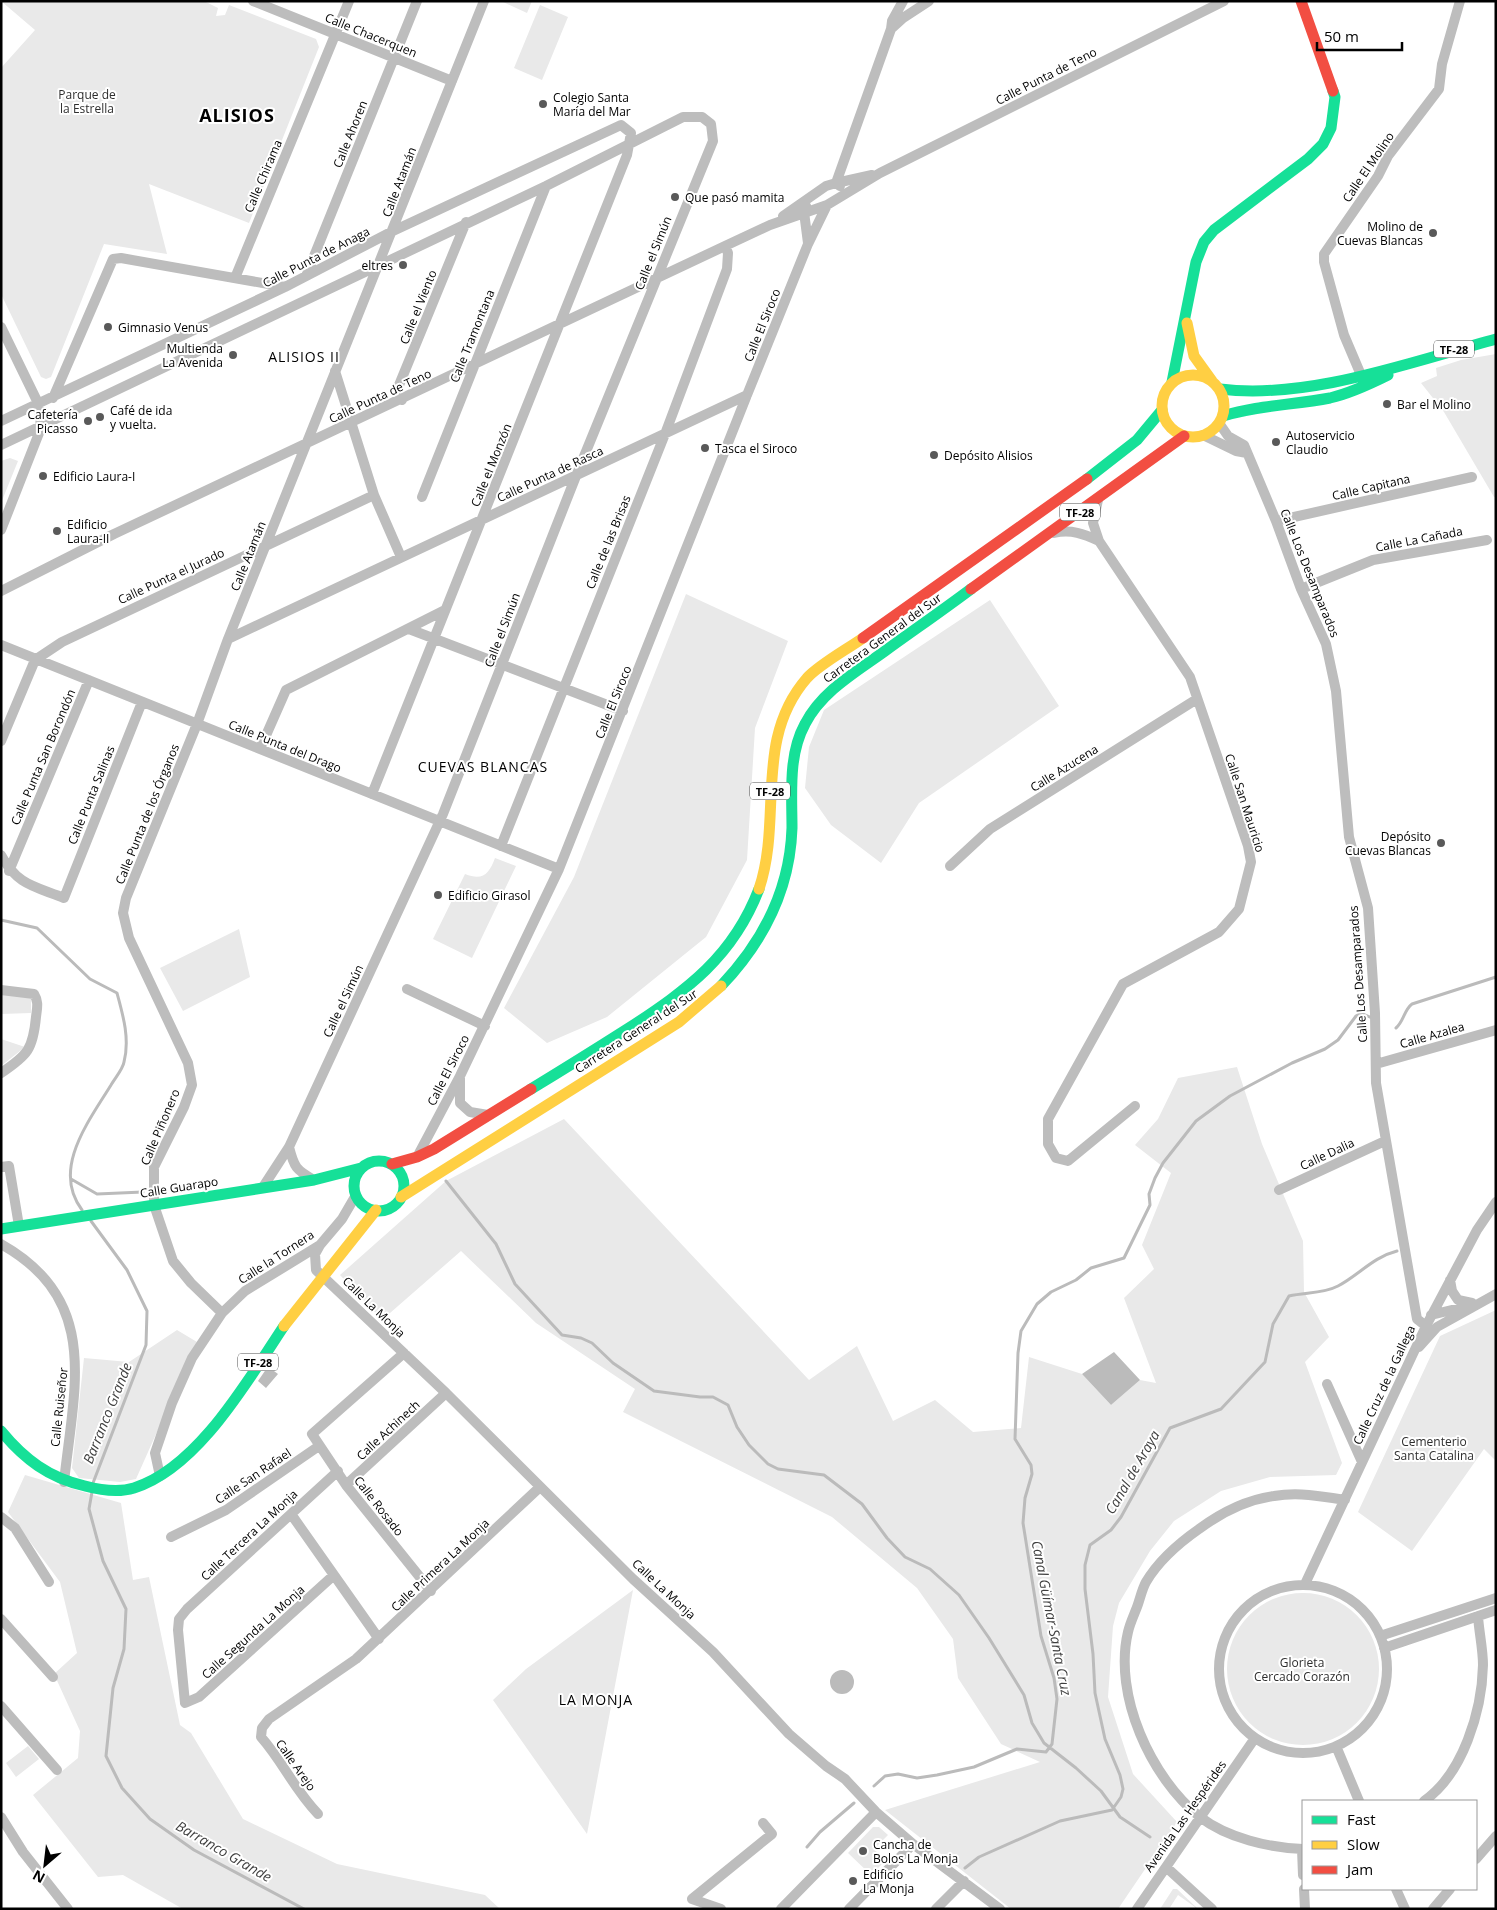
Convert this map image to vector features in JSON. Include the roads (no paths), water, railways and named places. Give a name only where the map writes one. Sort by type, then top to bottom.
[{"type":"main road","points":[[1172,382],[1196,262],[1204,242],[1214,230],[1308,158],[1322,144],[1331,128],[1335,97],[1301,1]]},
{"type":"main road","points":[[1186,319],[1194,356],[1216,385],[1224,402],[1221,420]]},
{"type":"main road","name":"TF-28","points":[[1162,410],[1164,394],[1172,382],[1179,377],[1196,374],[1216,385],[1245,392],[1283,390],[1322,385],[1496,340]]},
{"type":"main road","name":"TF-28","points":[[1204,435],[1221,420],[1246,408],[1323,399],[1350,392],[1365,387],[1412,362]]},
{"type":"main road","points":[[1162,410],[1167,423],[1184,436],[1204,435]]},
{"type":"main road","name":"Carretera General del Sur","points":[[392,1164],[417,1158],[564,1070],[687,989],[708,970],[730,944],[752,908],[763,878],[770,836],[772,747],[782,716],[793,693],[808,677],[1102,469],[1137,440],[1162,410]]},
{"type":"main road","name":"Carretera General del Sur","points":[[401,1197],[679,1022],[710,999],[729,979],[759,941],[777,903],[790,856],[793,821],[794,760],[803,728],[814,708],[834,688],[1098,500],[1184,436]]},
{"type":"main road","name":"TF-28","points":[[361,1168],[373,1162],[392,1164]]},
{"type":"main road","points":[[392,1164],[402,1175],[404,1183],[401,1197]]},
{"type":"main road","points":[[361,1168],[354,1184],[356,1195],[364,1205],[376,1210]]},
{"type":"main road","name":"Calle Guarapo","points":[[1,1229],[314,1180],[361,1168]]},
{"type":"main road","name":"TF-28","points":[[1,1431],[34,1465],[68,1483],[98,1489],[122,1490],[134,1488],[160,1476],[189,1453],[217,1419],[322,1274],[376,1210],[391,1208],[401,1197]]},
{"type":"street","name":"Calle Chacerquen","points":[[253,1],[280,6],[336,34],[452,81]]},
{"type":"street","name":"Calle Chirama","points":[[235,278],[349,1]]},
{"type":"street","name":"Calle Ahoren","points":[[306,276],[417,1]]},
{"type":"street","name":"Calle Atamán","points":[[197,724],[228,639],[484,1]]},
{"type":"street","points":[[845,196],[842,188],[836,183],[891,29],[892,21],[903,1]]},
{"type":"street","points":[[916,1],[919,3],[929,1]]},
{"type":"street","points":[[891,29],[903,18],[929,1]]},
{"type":"street","name":"Calle Punta de Teno","points":[[3,588],[770,225],[827,205],[845,196],[880,173],[1224,1]]},
{"type":"street","name":"Calle El Molino","points":[[1360,375],[1344,335],[1324,262],[1324,254],[1378,176],[1388,156],[1439,89],[1442,64],[1460,1]]},
{"type":"street","name":"Calle el Simún","points":[[263,1187],[289,1147],[440,821],[576,476],[713,141],[711,124],[702,117],[683,117],[629,144]]},
{"type":"street","name":"Calle Punta de Anaga","points":[[1,421],[39,405],[285,287],[393,231],[621,125],[630,133],[629,144]]},
{"type":"street","points":[[1,446],[377,267],[466,222],[546,186],[629,144]]},
{"type":"street","name":"Calle el Monzón","points":[[372,794],[561,324],[627,155],[629,144]]},
{"type":"street","points":[[844,161],[854,173],[863,177]]},
{"type":"street","name":"Calle Punta de Teno","points":[[770,225],[819,191],[836,183],[880,173]]},
{"type":"street","name":"Calle Tramontana","points":[[422,497],[546,186]]},
{"type":"street","points":[[804,212],[805,208],[819,191]]},
{"type":"street","name":"Calle El Siroco","points":[[417,1158],[485,1026],[559,869],[747,395],[808,244],[827,205]]},
{"type":"street","name":"Calle El Siroco","points":[[804,212],[808,244]]},
{"type":"street","name":"Calle el Viento","points":[[402,400],[397,390],[466,222]]},
{"type":"street","name":"Calle de las Brisas","points":[[501,846],[665,434],[726,269],[728,253],[725,246]]},
{"type":"street","points":[[53,398],[109,264],[113,259],[122,258],[285,287]]},
{"type":"street","points":[[1,327],[39,405],[42,428],[1,530]]},
{"type":"street","points":[[335,371],[350,424],[374,495],[401,557]]},
{"type":"street","name":"Calle Punta de Rasca","points":[[228,639],[747,395]]},
{"type":"street","name":"Calle Los Desamparados","points":[[1221,420],[1228,436],[1244,445],[1276,521],[1301,589],[1326,644],[1336,691],[1349,837],[1354,864],[1368,908],[1376,1013],[1376,1083],[1417,1319],[1426,1326]]},
{"type":"street","points":[[1204,435],[1236,451],[1247,453]]},
{"type":"street","name":"Calle Capitana","points":[[1276,521],[1472,477]]},
{"type":"street","name":"Calle Punta el Jurado","points":[[35,660],[62,642],[374,495]]},
{"type":"street","name":"Calle San Mauricio","points":[[1098,500],[1093,524],[1099,541],[1190,677],[1248,846],[1251,862],[1239,909],[1219,932],[1123,984],[1048,1119],[1048,1144],[1056,1158],[1068,1161],[1135,1106]]},
{"type":"street","points":[[1048,535],[1064,531],[1077,532],[1099,541]]},
{"type":"street","name":"Calle La Cañada","points":[[1301,589],[1373,560],[1487,540]]},
{"type":"street","points":[[260,749],[286,690],[445,610]]},
{"type":"street","points":[[409,629],[623,711]]},
{"type":"street","name":"Calle Punta del Drago","points":[[1,646],[559,869]]},
{"type":"street","points":[[1,741],[35,660]]},
{"type":"street","name":"Calle Punta San Borondón","points":[[10,871],[89,680]]},
{"type":"street","name":"Calle Azucena","points":[[950,866],[990,829],[1197,700]]},
{"type":"street","name":"Calle Punta Salinas","points":[[10,871],[20,880],[64,898],[142,702]]},
{"type":"street","name":"Calle Punta de los Órganos","points":[[122,913],[126,898],[197,724]]},
{"type":"street","points":[[1,855],[10,871]]},
{"type":"street","name":"Calle Piñonero","points":[[122,913],[129,938],[188,1063],[192,1084],[184,1106],[154,1167],[154,1205],[174,1260],[191,1284],[222,1313]]},
{"type":"street","points":[[407,988],[485,1026]]},
{"type":"street","points":[[1,990],[34,994],[38,1000],[34,1038],[30,1049],[22,1059],[1,1072]]},
{"type":"street","name":"Calle Azalea","points":[[1376,1064],[1496,1030]]},
{"type":"street","points":[[460,1076],[460,1103],[470,1112],[488,1115]]},
{"type":"street","name":"Calle Dalia","points":[[1279,1190],[1385,1141]]},
{"type":"street","points":[[289,1147],[293,1164],[301,1173],[314,1180]]},
{"type":"street","points":[[1,1167],[9,1166],[19,1226]]},
{"type":"street","name":"Calle la Tornera","points":[[160,1476],[155,1452],[172,1404],[192,1358],[222,1313],[245,1291],[320,1245],[342,1219],[356,1195]]},
{"type":"street","name":"Calle Cruz de la Gallega","points":[[1305,1584],[1431,1315],[1477,1230],[1496,1202]]},
{"type":"street","name":"Calle Ruiseñor","points":[[1,1244],[40,1272],[61,1304],[73,1334],[77,1370],[68,1483]]},
{"type":"street","points":[[320,1245],[314,1264],[316,1270],[322,1274]]},
{"type":"street","name":"Calle La Monja","points":[[322,1274],[446,1393],[633,1579],[713,1652],[789,1734],[826,1766],[845,1778],[876,1812],[913,1844],[1000,1909]]},
{"type":"street","points":[[1450,1280],[1452,1291],[1458,1300],[1478,1303]]},
{"type":"street","points":[[1412,1356],[1436,1327],[1496,1294]]},
{"type":"street","points":[[1431,1315],[1478,1303]]},
{"type":"street","name":"Calle Rosado","points":[[404,1353],[312,1434],[346,1485],[431,1591]]},
{"type":"street","points":[[1327,1384],[1362,1462]]},
{"type":"street","name":"Calle Achinech","points":[[346,1485],[446,1393]]},
{"type":"street","name":"Calle San Rafael","points":[[171,1537],[226,1510],[319,1446]]},
{"type":"street","name":"Calle Tercera La Monja","points":[[185,1703],[178,1630],[179,1619],[187,1609],[338,1471]]},
{"type":"street","name":"Calle Primera La Monja","points":[[262,1728],[270,1719],[356,1659],[379,1640],[540,1487]]},
{"type":"street","points":[[1302,1849],[1275,1846],[1231,1834],[1200,1817],[1166,1780],[1142,1742],[1128,1696],[1126,1669],[1128,1633],[1146,1583],[1176,1545],[1222,1512],[1250,1501],[1274,1496],[1305,1494],[1345,1500]]},
{"type":"street","points":[[291,1514],[379,1640]]},
{"type":"street","points":[[1,1517],[15,1528],[49,1582]]},
{"type":"street","name":"Calle Segunda La Monja","points":[[185,1703],[199,1697],[334,1575]]},
{"type":"street","points":[[1305,1584],[1327,1588],[1349,1598],[1368,1615],[1380,1636],[1387,1669],[1384,1692],[1376,1710],[1358,1732],[1336,1746],[1310,1753],[1281,1750],[1255,1738],[1234,1718],[1223,1695],[1218,1670],[1221,1646],[1230,1625],[1243,1609],[1256,1598],[1278,1588],[1305,1584]]},
{"type":"street","points":[[1380,1636],[1496,1598]]},
{"type":"street","points":[[1384,1648],[1496,1610]]},
{"type":"street","points":[[1425,1800],[1431,1796],[1460,1758],[1479,1706],[1483,1664],[1478,1616]]},
{"type":"street","points":[[1,1619],[52,1677]]},
{"type":"street","points":[[1,1706],[57,1770]]},
{"type":"street","name":"Calle Arejo","points":[[262,1728],[261,1737],[274,1752],[300,1795],[318,1814]]},
{"type":"street","name":"Avenida Las Hespérides","points":[[1137,1909],[1255,1738]]},
{"type":"street","points":[[1336,1746],[1359,1800]]},
{"type":"street","points":[[781,1909],[876,1812]]},
{"type":"street","points":[[1,1817],[22,1852],[68,1909]]},
{"type":"street","points":[[721,1909],[692,1899],[772,1834],[763,1823]]},
{"type":"street","points":[[1477,1858],[1496,1836]]},
{"type":"street","points":[[849,1909],[913,1844]]},
{"type":"street","points":[[1166,1867],[1212,1909]]},
{"type":"street","points":[[936,1909],[964,1881]]},
{"type":"street","points":[[1302,1906],[1304,1890]]},
{"type":"street","points":[[1396,1890],[1404,1909]]},
{"type":"street","points":[[1433,1909],[1449,1890]]},
{"type":"waterway","name":"Barranco Grande","points":[[1,920],[37,928],[90,979],[117,993],[125,1027],[126,1053],[121,1071],[84,1130],[72,1162],[70,1178],[73,1194],[82,1210]]},
{"type":"waterway","name":"Canal Güímar-Santa Cruz","points":[[1396,1028],[1412,1004],[1496,977]]},
{"type":"waterway","name":"Canal Güímar-Santa Cruz","points":[[874,1786],[885,1776],[898,1774],[917,1778],[937,1775],[974,1767],[1017,1749],[1046,1752],[1052,1744],[1057,1699],[1054,1678],[1041,1636],[1023,1523],[1025,1498],[1032,1474],[1031,1465],[1015,1439],[1018,1353],[1021,1331],[1037,1304],[1051,1292],[1076,1280],[1091,1268],[1124,1258],[1150,1205],[1149,1194],[1155,1178],[1163,1163],[1196,1121],[1230,1096],[1292,1063],[1325,1049],[1338,1040],[1356,1016],[1361,1013],[1372,1018]]},
{"type":"waterway","points":[[71,1179],[97,1194],[143,1192]]},
{"type":"waterway","points":[[446,1181],[496,1244],[515,1284],[562,1335],[581,1338],[592,1343],[613,1363],[654,1391],[713,1397],[728,1405],[737,1427],[749,1445],[768,1464],[778,1469],[824,1475],[862,1504],[887,1538],[905,1557],[930,1569],[959,1595],[989,1638],[1024,1695],[1032,1723],[1044,1743],[1101,1791],[1120,1817],[1150,1837]]},
{"type":"waterway","name":"Barranco Grande","points":[[91,1221],[127,1270],[147,1311],[146,1345],[93,1483]]},
{"type":"waterway","name":"Canal de Araya","points":[[965,1868],[979,1857],[1060,1821],[1112,1810],[1121,1797],[1123,1789],[1120,1775],[1105,1739],[1095,1693],[1093,1654],[1085,1589],[1085,1565],[1090,1545],[1111,1530],[1121,1517],[1170,1428],[1221,1409],[1265,1362],[1273,1324],[1289,1296],[1332,1289],[1346,1282],[1381,1257],[1397,1251]]},
{"type":"waterway","name":"Barranco Grande","points":[[92,1492],[89,1509],[103,1561],[126,1609],[124,1649],[113,1688],[106,1756],[122,1788],[150,1819],[194,1850],[304,1909]]},
{"type":"waterway","name":"Canal Güímar-Santa Cruz","points":[[807,1847],[820,1832],[854,1803]]},
{"type":"place","name":"Colegio Santa María del Mar","points":[[543,104]]},
{"type":"place","name":"Que pasó mamita","points":[[675,197]]},
{"type":"place","name":"Molino de Cuevas Blancas","points":[[1433,233]]},
{"type":"place","name":"eltres","points":[[403,265]]},
{"type":"place","name":"Gimnasio Venus","points":[[108,327]]},
{"type":"place","name":"Multienda La Avenida","points":[[233,355]]},
{"type":"place","name":"Bar el Molino","points":[[1387,404]]},
{"type":"place","name":"Café de ida y vuelta.","points":[[100,417]]},
{"type":"place","name":"Cafetería Picasso","points":[[88,421]]},
{"type":"place","name":"Autoservicio Claudio","points":[[1276,442]]},
{"type":"place","name":"Tasca el Siroco","points":[[705,448]]},
{"type":"place","name":"Depósito Alisios","points":[[934,455]]},
{"type":"place","name":"Edificio Laura-I","points":[[43,476]]},
{"type":"place","name":"Edificio Laura-II","points":[[57,531]]},
{"type":"place","name":"Depósito Cuevas Blancas","points":[[1441,843]]},
{"type":"place","name":"Edificio Girasol","points":[[438,895]]},
{"type":"place","name":"Cancha de Bolos La Monja","points":[[863,1851]]},
{"type":"place","name":"Edificio La Monja","points":[[853,1881]]},
{"type":"district","name":"ALISIOS","points":[[237,115]]},
{"type":"district","name":"ALISIOS II","points":[[304,356]]},
{"type":"district","name":"CUEVAS BLANCAS","points":[[483,766]]},
{"type":"district","name":"LA MONJA","points":[[596,1699]]},
{"type":"park label","name":"Parque de la Estrella","points":[[87,101]]},
{"type":"park label","name":"Cementerio Santa Catalina","points":[[1434,1448]]},
{"type":"park label","name":"Glorieta Cercado Corazón","points":[[1302,1669]]}]
